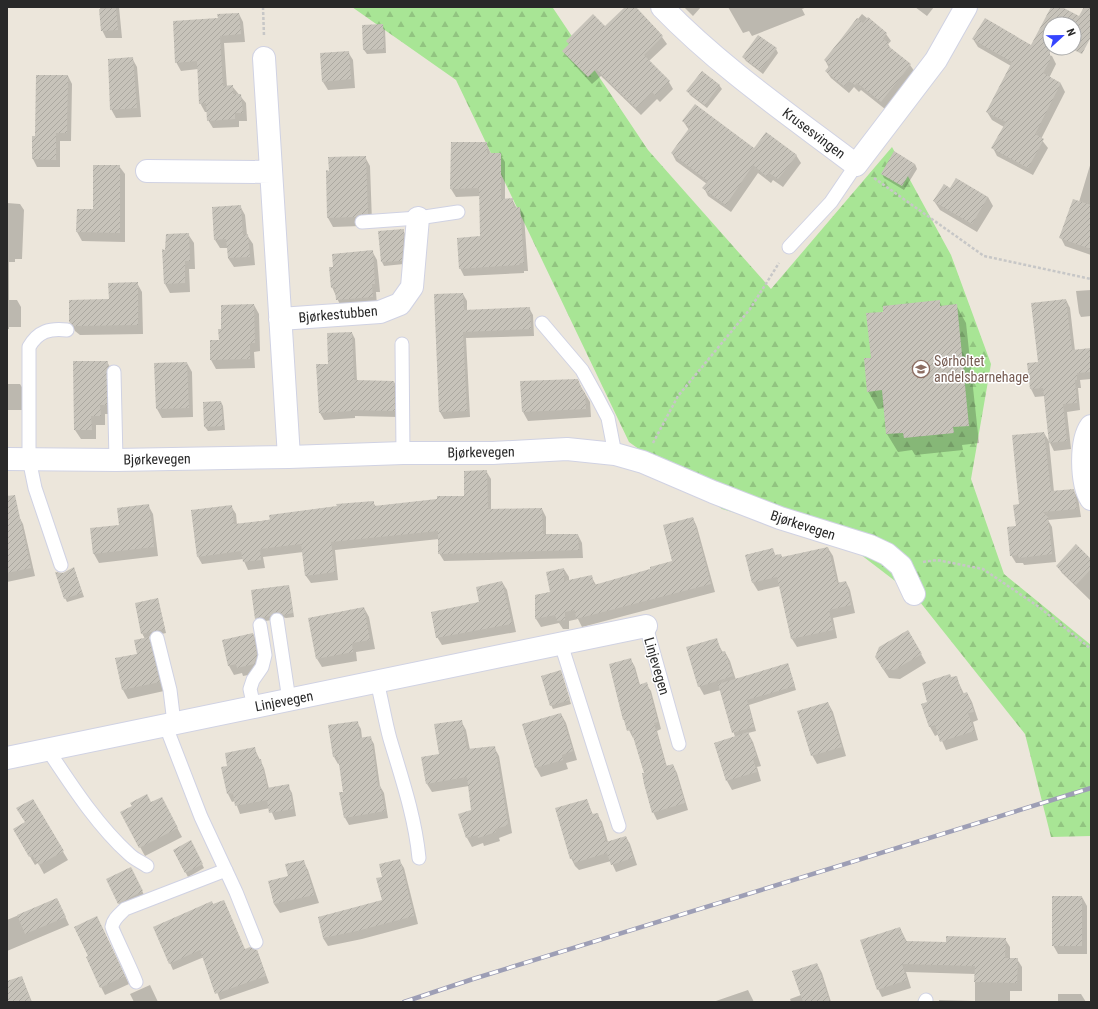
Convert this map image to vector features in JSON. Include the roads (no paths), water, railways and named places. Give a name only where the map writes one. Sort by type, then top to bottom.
[{"type":"street","name":"Krusesvingen","points":[[662,7],[686,32],[740,76],[856,165],[936,60],[966,7]]},
{"type":"street","name":"Bjørkestubben","points":[[264,58],[289,457]]},
{"type":"street","points":[[147,171],[272,172]]},
{"type":"street","name":"Bjørkestubben","points":[[280,319],[380,312],[400,304],[412,288],[418,218]]},
{"type":"street","points":[[1091,426],[1087,432],[1083,465],[1087,493],[1091,499]]},
{"type":"street","name":"Bjørkevegen","points":[[7,459],[29,458],[116,460],[289,457],[567,449],[615,454],[644,462],[713,492],[780,518],[870,546],[887,554],[901,566],[914,594]]},
{"type":"street","name":"Linjevegen","points":[[7,758],[169,723],[377,682],[646,626]]},
{"type":"lane","points":[[789,247],[831,202],[856,165]]},
{"type":"lane","points":[[362,222],[418,218],[458,212]]},
{"type":"lane","points":[[542,322],[582,370],[597,397],[608,418],[615,454]]},
{"type":"lane","points":[[61,565],[35,488],[29,458],[29,347],[33,340],[46,330],[67,330]]},
{"type":"lane","points":[[402,344],[403,453]]},
{"type":"lane","points":[[114,372],[116,460]]},
{"type":"lane","points":[[277,620],[288,700]]},
{"type":"lane","points":[[254,707],[250,689],[253,680],[262,667],[265,656],[260,625]]},
{"type":"lane","name":"Linjevegen","points":[[646,626],[679,744]]},
{"type":"lane","points":[[157,638],[170,690],[169,723],[201,817],[226,870],[256,942]]},
{"type":"lane","points":[[561,644],[619,826]]},
{"type":"lane","points":[[377,682],[390,738],[408,795],[417,837],[419,858]]},
{"type":"lane","points":[[48,750],[89,808],[113,837],[130,856],[147,866]]},
{"type":"lane","points":[[136,982],[128,960],[112,927],[116,917],[125,909],[226,870]]},
{"type":"railway","points":[[404,1002],[473,979],[1091,788]]},
{"type":"place","name":"Sørholtet andelsbarnehage","points":[[921,369]]}]
